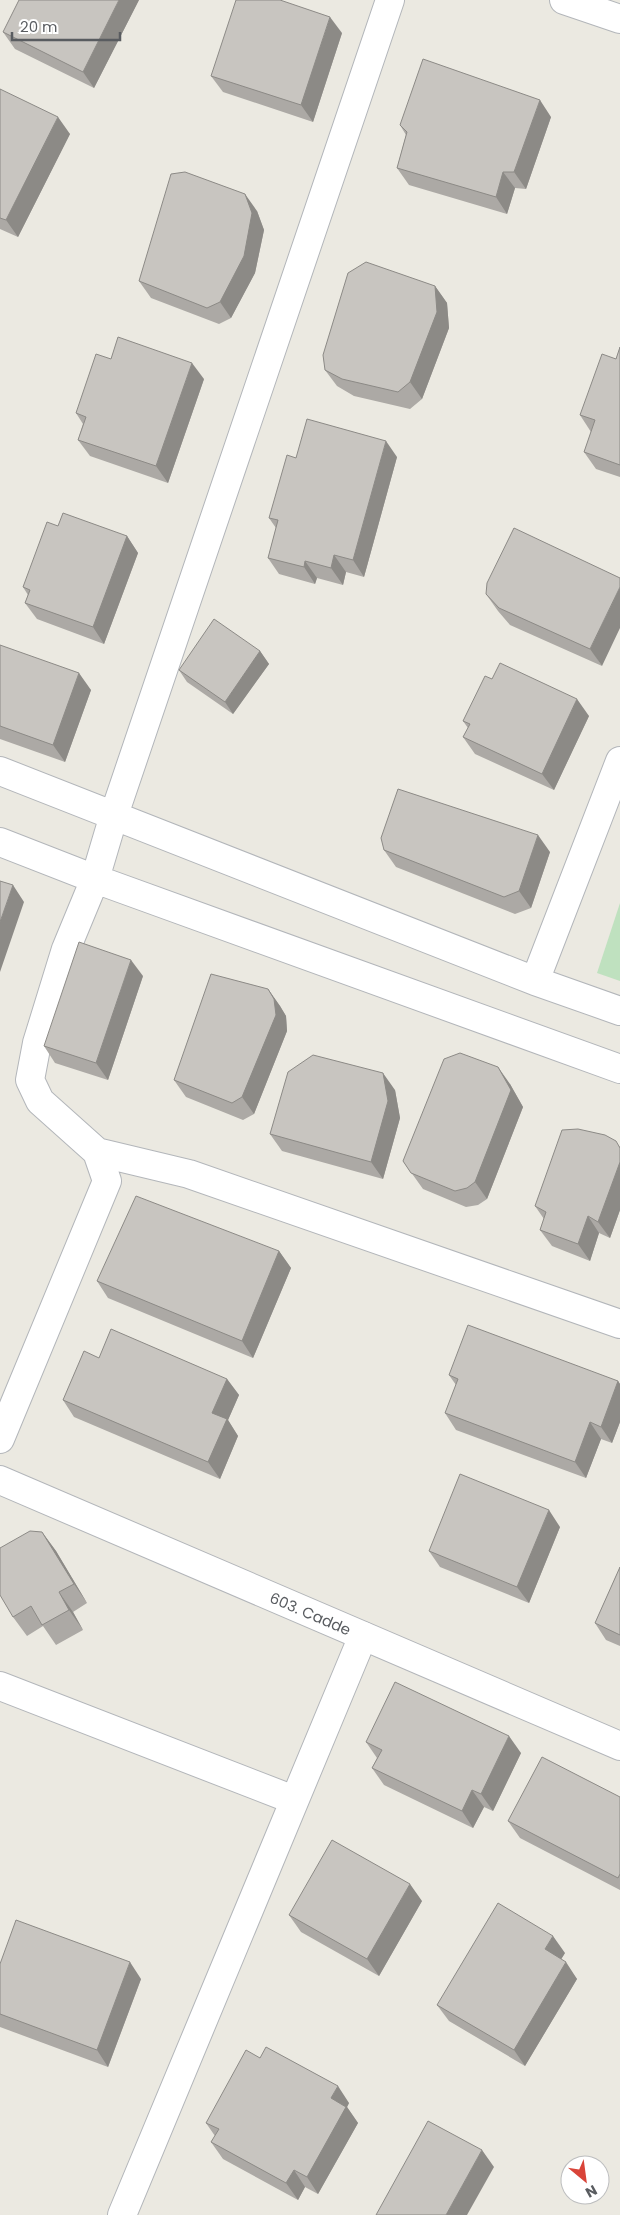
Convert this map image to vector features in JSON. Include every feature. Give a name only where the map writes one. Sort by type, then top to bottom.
[{"type":"street","points":[[390,0],[114,815],[95,879],[66,949],[37,1043],[30,1080],[40,1101],[97,1152],[189,1174],[620,1324]]},
{"type":"street","points":[[564,0],[620,19]]},
{"type":"street","points":[[536,981],[620,761]]},
{"type":"street","points":[[0,771],[536,981],[620,1011]]},
{"type":"street","points":[[0,842],[95,879],[620,1069]]},
{"type":"street","points":[[0,1439],[107,1181],[97,1152]]},
{"type":"street","name":"603. Cadde","points":[[0,1480],[620,1746]]},
{"type":"street","points":[[122,2215],[363,1636]]},
{"type":"street","points":[[0,1686],[294,1800]]},
{"type":"green space","points":[[620,903],[620,981],[597,973]]},
{"type":"building","points":[[19,0],[119,0],[83,72],[3,32]]},
{"type":"building","points":[[236,0],[280,0],[330,17],[301,105],[211,76]]},
{"type":"building","points":[[423,59],[540,100],[514,172],[503,172],[496,197],[397,168],[407,132],[400,125]]},
{"type":"building","points":[[0,89],[58,117],[6,220],[0,218]]},
{"type":"building","points":[[185,172],[245,194],[252,213],[244,256],[220,302],[207,308],[139,281],[171,174]]},
{"type":"building","points":[[366,262],[435,286],[437,312],[410,382],[398,392],[342,379],[325,370],[323,355],[348,273]]},
{"type":"building","points":[[118,337],[192,363],[156,466],[78,440],[86,417],[76,413],[96,354],[111,359]]},
{"type":"building","points":[[620,347],[620,465],[584,452],[595,420],[580,415],[602,354],[616,359]]},
{"type":"building","points":[[307,419],[386,441],[353,560],[334,555],[331,568],[305,561],[304,567],[268,558],[278,520],[269,518],[287,455],[296,458]]},
{"type":"building","points":[[63,513],[127,536],[93,627],[25,603],[30,590],[23,587],[47,522],[58,526]]},
{"type":"building","points":[[514,528],[620,578],[620,587],[590,649],[499,608],[486,594],[487,583]]},
{"type":"building","points":[[214,619],[260,651],[225,702],[179,670]]},
{"type":"building","points":[[0,645],[79,673],[53,745],[0,726]]},
{"type":"building","points":[[500,663],[577,699],[542,774],[463,737],[470,724],[463,721],[485,676],[492,679]]},
{"type":"building","points":[[398,789],[538,835],[519,891],[504,897],[384,850],[381,838]]},
{"type":"building","points":[[0,881],[13,885],[0,922]]},
{"type":"building","points":[[79,942],[131,960],[96,1063],[44,1046]]},
{"type":"building","points":[[211,974],[268,989],[274,999],[276,1015],[242,1097],[232,1103],[174,1080]]},
{"type":"building","points":[[460,1053],[498,1067],[511,1090],[475,1182],[467,1188],[455,1191],[411,1173],[403,1161],[444,1059]]},
{"type":"building","points":[[313,1055],[383,1073],[388,1101],[371,1162],[270,1134],[288,1072]]},
{"type":"building","points":[[578,1129],[605,1135],[616,1141],[620,1148],[620,1162],[598,1222],[588,1216],[578,1244],[540,1230],[546,1212],[535,1206],[562,1130]]},
{"type":"building","points":[[136,1196],[279,1251],[242,1341],[97,1281]]},
{"type":"building","points":[[468,1325],[618,1381],[601,1427],[590,1422],[575,1462],[445,1413],[458,1379],[449,1375]]},
{"type":"building","points":[[111,1329],[227,1379],[212,1413],[227,1419],[208,1462],[63,1400],[84,1351],[99,1358]]},
{"type":"building","points":[[460,1474],[549,1510],[517,1587],[429,1551]]},
{"type":"building","points":[[30,1531],[42,1532],[74,1584],[59,1592],[69,1610],[42,1625],[31,1606],[13,1617],[0,1595],[0,1548]]},
{"type":"building","points":[[620,1567],[620,1635],[595,1623]]},
{"type":"building","points":[[395,1682],[509,1736],[481,1794],[472,1790],[462,1811],[372,1768],[382,1750],[366,1742]]},
{"type":"building","points":[[542,1757],[620,1797],[620,1874],[618,1878],[508,1821]]},
{"type":"building","points":[[332,1840],[410,1884],[367,1959],[289,1915]]},
{"type":"building","points":[[498,1903],[553,1936],[545,1949],[566,1962],[514,2050],[437,2005]]},
{"type":"building","points":[[16,1920],[130,1962],[97,2050],[0,2014],[0,1964]]},
{"type":"building","points":[[266,2047],[338,2086],[331,2098],[346,2107],[307,2177],[294,2170],[286,2183],[211,2142],[219,2129],[206,2123],[246,2050],[260,2058]]},
{"type":"building","points":[[428,2121],[482,2150],[446,2215],[376,2215]]}]
